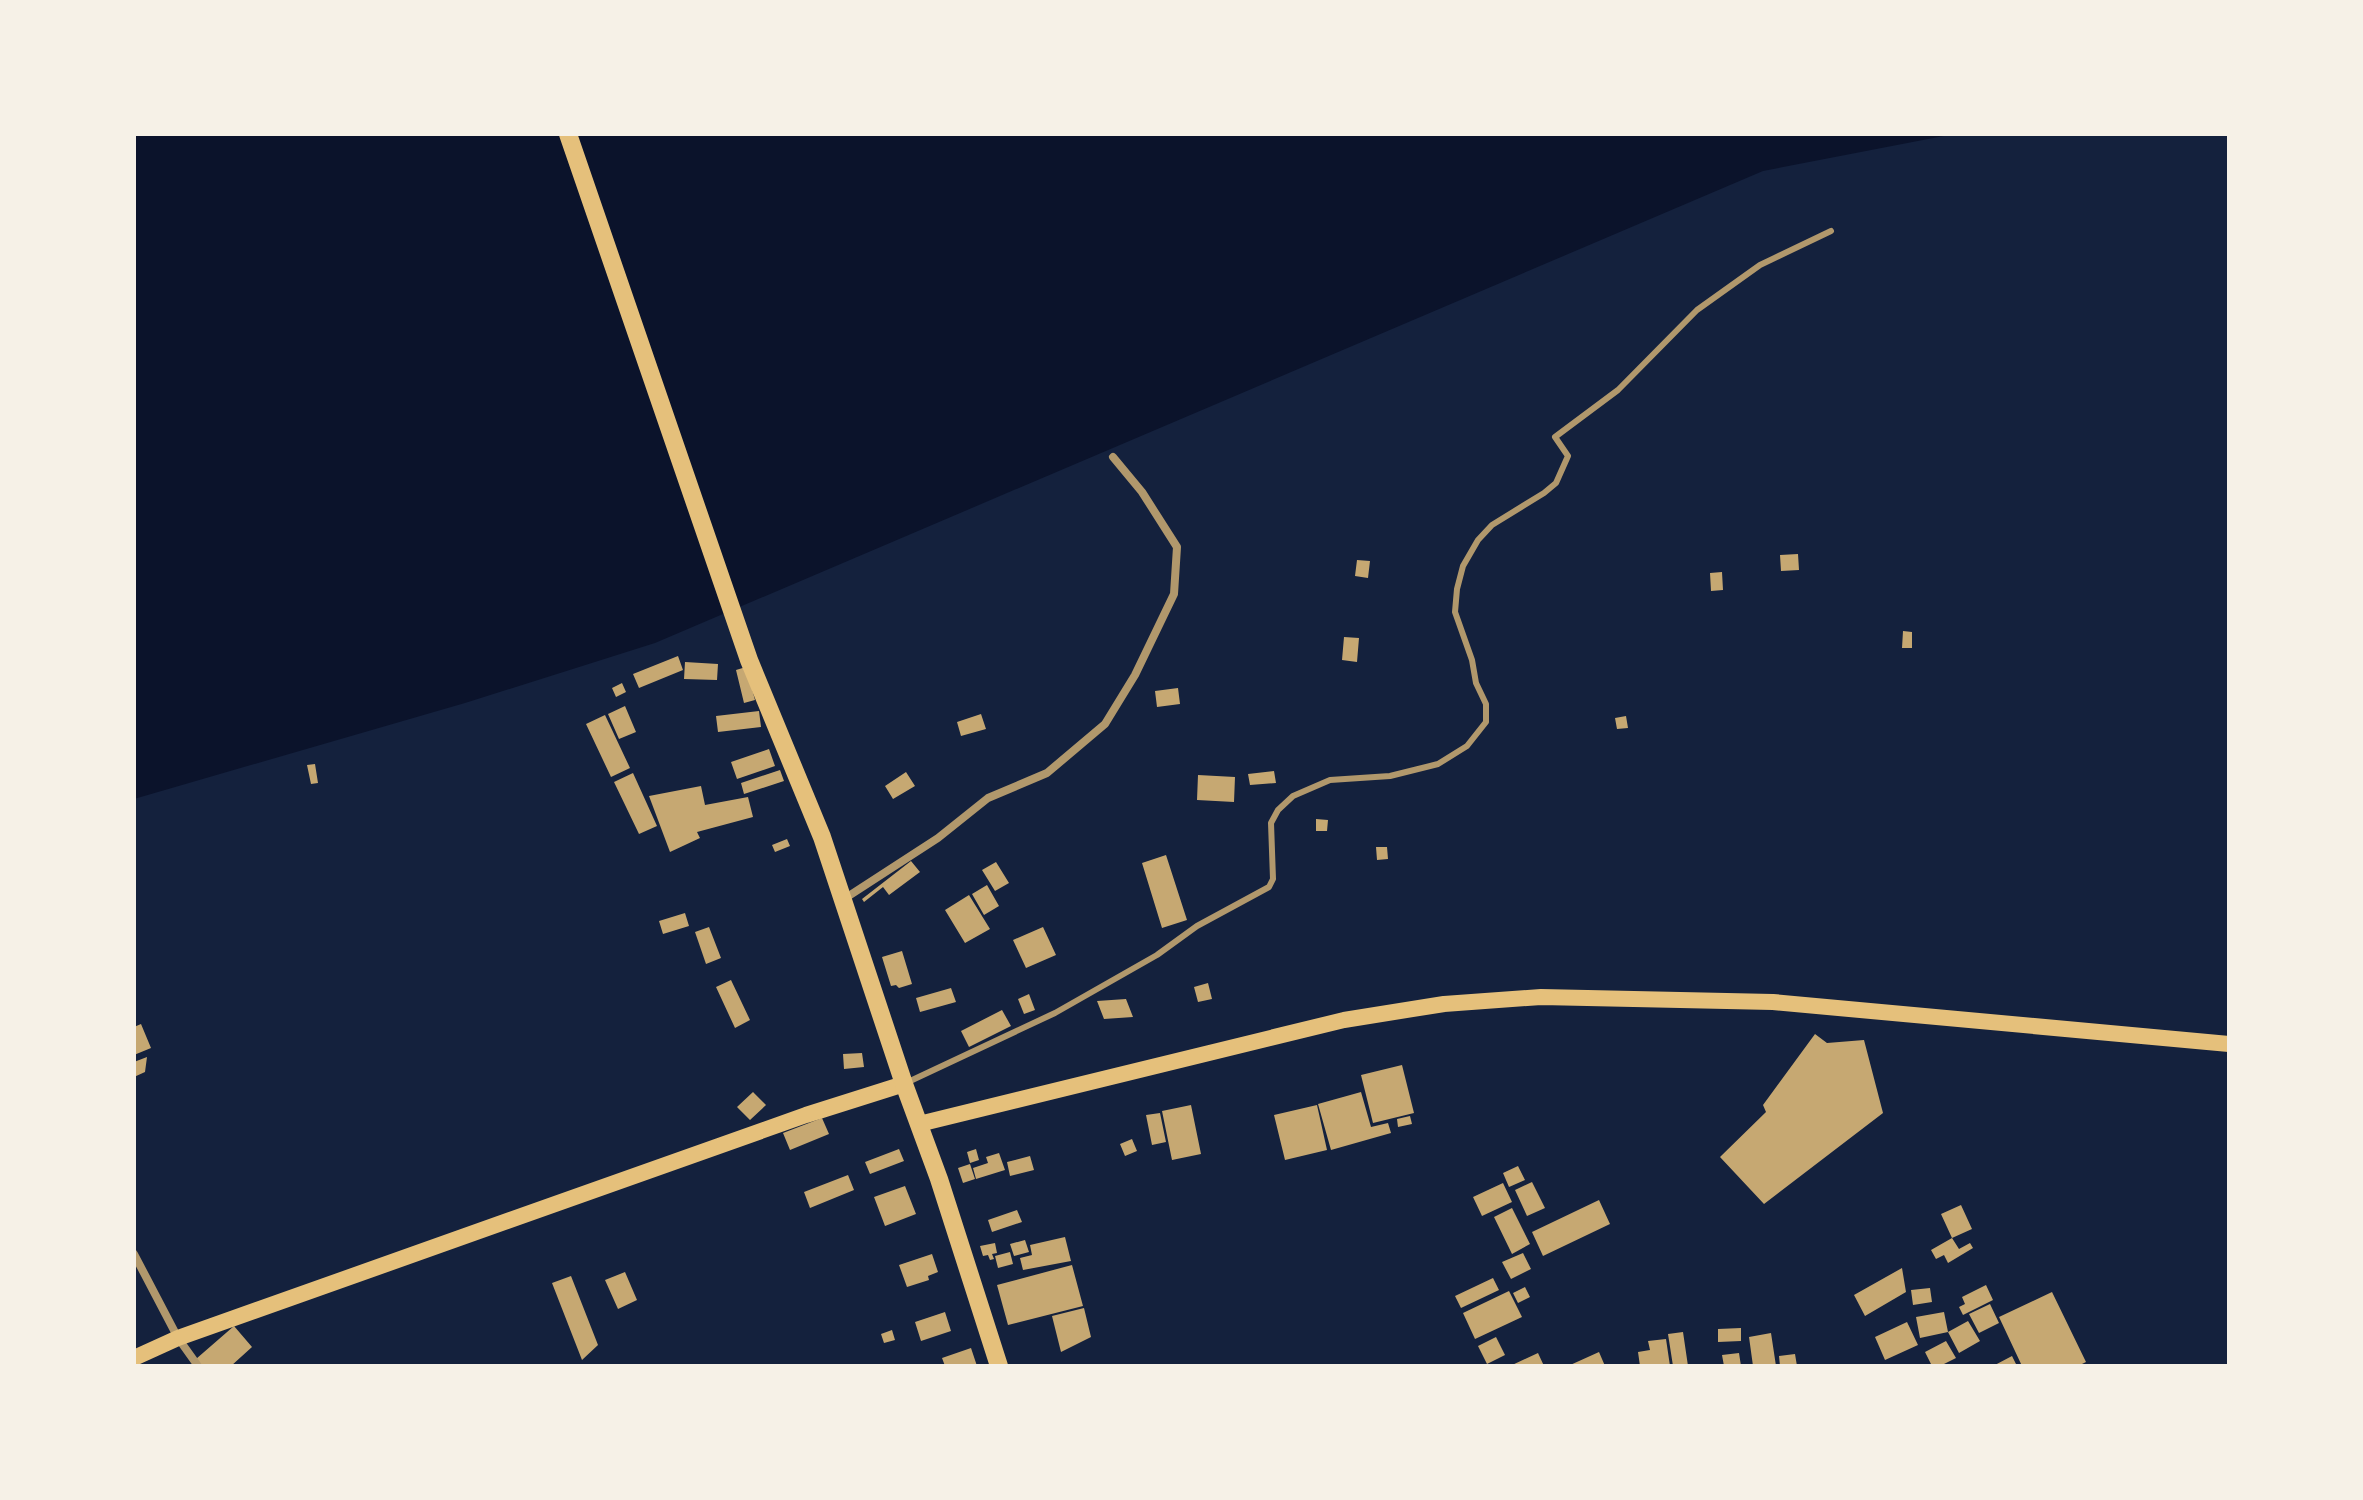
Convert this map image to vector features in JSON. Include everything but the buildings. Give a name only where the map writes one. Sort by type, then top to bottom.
[{"type":"main road","points":[[568,134],[749,660],[822,837],[939,1179],[999,1366]]},
{"type":"main road","points":[[919,1124],[1344,1020],[1444,1004],[1541,997],[1773,1002],[2229,1044]]},
{"type":"main road","points":[[134,1358],[178,1338],[806,1115],[904,1084]]},
{"type":"street","points":[[844,900],[938,838],[988,798],[1047,773],[1105,724],[1135,675],[1174,594],[1177,547],[1142,492],[1113,457]]},
{"type":"street","points":[[134,1254],[178,1338],[198,1366]]},
{"type":"lane","points":[[904,1084],[1055,1013],[1157,955],[1197,926],[1269,887],[1273,879],[1271,823],[1278,810],[1293,796],[1330,780],[1390,776],[1438,764],[1467,746],[1486,722],[1486,704],[1476,683],[1472,660],[1455,612],[1463,566],[1478,540],[1492,525],[1556,483],[1568,456],[1555,437],[1618,390],[1697,310],[1760,265],[1831,231]]},
{"type":"water","points":[[134,134],[1954,134],[1763,171],[655,643],[465,703],[134,799]]}]
